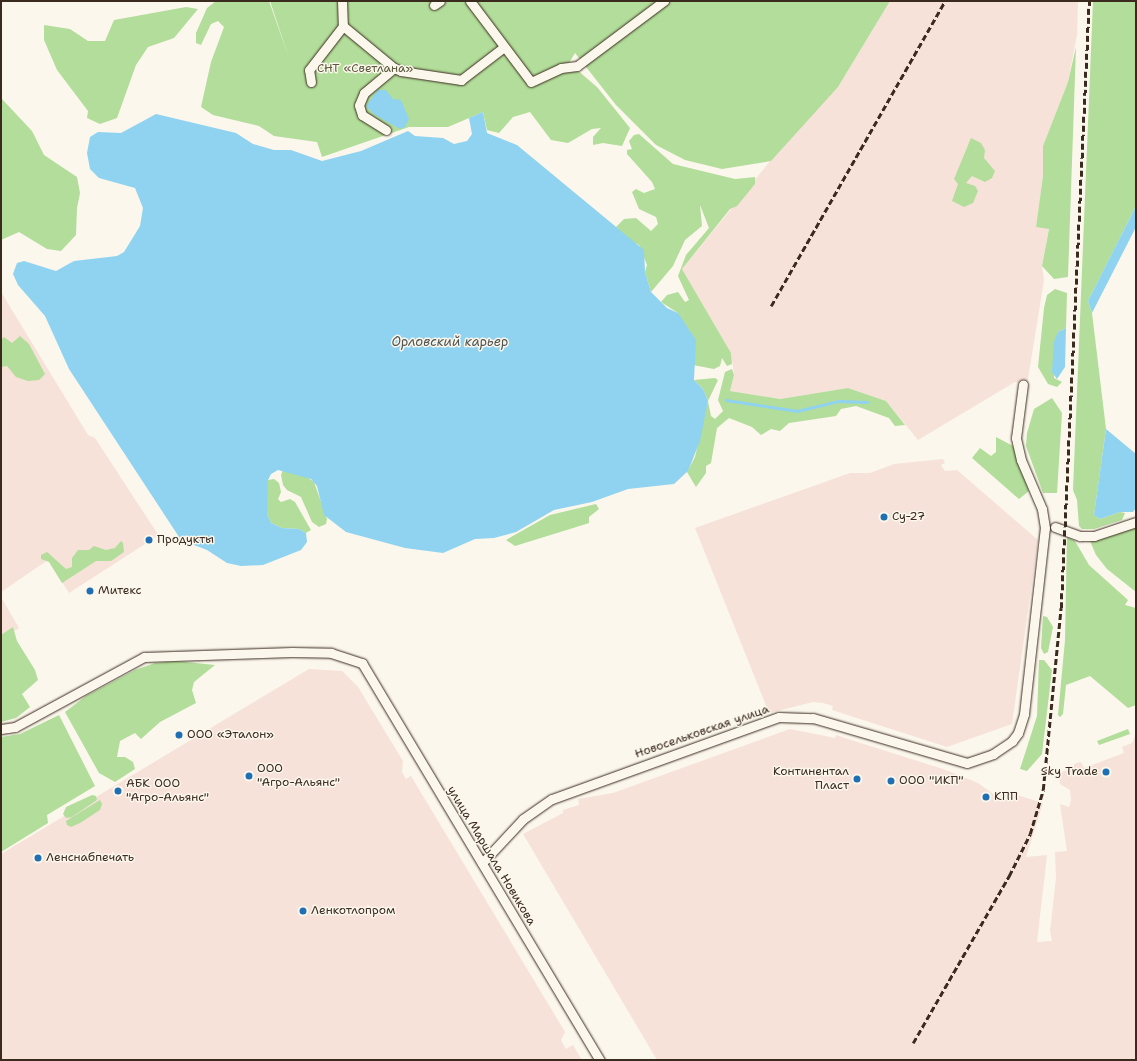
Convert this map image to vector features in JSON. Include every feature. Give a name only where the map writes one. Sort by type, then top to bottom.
[{"type":"street","points":[[311,82],[309,70],[343,26],[342,1]]},
{"type":"street","points":[[470,1],[530,82],[561,68],[576,66],[664,1]]},
{"type":"street","points":[[343,26],[394,68],[462,80],[504,47]]},
{"type":"street","points":[[386,130],[362,115],[359,105],[364,93],[394,68]]},
{"type":"street","name":"Новосельковская улица","points":[[482,863],[523,818],[552,799],[779,718],[794,716],[813,718],[967,762],[993,754],[1018,734],[1024,714],[1045,528],[1042,509],[1021,460],[1016,438],[1023,384]]},
{"type":"street","points":[[1055,527],[1080,536],[1094,536],[1136,522]]},
{"type":"street","name":"улица Маршала Новикова","points":[[1,730],[15,727],[144,657],[292,652],[331,653],[362,663],[600,1060]]},
{"type":"shaded area","points":[[890,1],[1078,1],[1077,35],[1068,82],[1043,146],[1043,176],[1036,227],[1049,228],[1042,266],[1044,280],[1027,385],[1015,382],[918,440],[886,401],[848,388],[780,399],[730,391],[734,375],[731,353],[682,269],[788,139],[838,87]]},
{"type":"shaded area","points":[[1,292],[88,435],[95,438],[157,533],[156,537],[69,593],[48,560],[1,592]]},
{"type":"shaded area","points":[[943,459],[945,463],[941,465],[945,471],[957,470],[1038,540],[1012,724],[947,747],[832,710],[833,706],[823,703],[813,702],[769,713],[695,528],[850,473],[870,473],[894,464]]},
{"type":"shaded area","points":[[1,597],[19,628],[1,640]]},
{"type":"shaded area","points":[[309,669],[342,671],[358,687],[403,761],[402,772],[406,779],[411,776],[565,1032],[561,1040],[566,1049],[573,1045],[582,1060],[1,1060],[1,854]]},
{"type":"shaded area","points":[[790,729],[835,738],[836,735],[946,770],[978,783],[999,798],[1004,791],[1043,803],[1026,857],[1047,855],[1037,942],[1052,941],[1050,931],[1056,878],[1055,852],[1067,851],[1060,804],[1069,807],[1071,800],[1070,790],[1060,784],[1059,773],[1074,767],[1074,764],[1081,762],[1084,768],[1124,753],[1122,747],[1132,743],[1136,733],[1136,1060],[657,1060],[523,834],[563,813],[563,810],[579,805],[578,799],[613,793]]},
{"type":"green space","name":"СНТ «Светлана»","points":[[216,1],[269,1],[289,58],[270,1],[890,1],[838,87],[771,161],[722,169],[685,160],[656,145],[616,105],[575,53],[569,63],[597,87],[630,128],[622,146],[603,143],[593,145],[593,137],[601,128],[592,129],[568,143],[551,140],[530,112],[513,117],[499,133],[487,130],[483,112],[448,127],[409,127],[322,157],[317,142],[274,136],[259,126],[213,115],[201,107],[211,62],[224,27],[218,21],[211,24],[201,45],[196,43],[196,33],[207,8]]},
{"type":"green space","points":[[1093,1],[1136,1],[1136,206],[1088,301],[1092,313],[1106,429],[1094,515],[1100,519],[1120,512],[1125,513],[1122,520],[1094,529],[1082,529],[1079,526],[1077,500],[1073,490]]},
{"type":"green space","points":[[186,7],[198,9],[174,38],[148,47],[136,65],[117,118],[100,124],[87,118],[88,111],[57,70],[44,40],[44,25],[70,29],[88,41],[105,41],[114,20]]},
{"type":"green space","points":[[1076,47],[1068,277],[1054,279],[1042,266],[1049,229],[1036,227],[1043,176],[1043,146],[1068,82]]},
{"type":"green space","points":[[1,98],[32,131],[44,155],[77,177],[80,193],[77,208],[76,235],[61,251],[47,249],[19,232],[1,240]]},
{"type":"green space","points":[[639,134],[673,164],[735,179],[755,177],[755,184],[737,206],[730,209],[682,269],[731,353],[732,364],[727,366],[722,358],[720,366],[714,369],[693,365],[678,313],[661,302],[667,295],[678,292],[685,302],[689,300],[678,276],[686,255],[709,228],[700,205],[702,226],[685,240],[673,266],[651,292],[645,272],[647,265],[639,245],[631,241],[616,227],[624,219],[636,218],[651,231],[658,224],[656,217],[639,209],[632,192],[636,189],[644,193],[655,189],[652,182],[627,154],[627,150],[632,149],[629,141],[634,135]]},
{"type":"green space","points":[[971,138],[981,143],[985,150],[984,158],[995,171],[992,178],[985,182],[972,176],[966,183],[975,186],[978,191],[973,203],[964,207],[952,201],[958,184],[954,179]]},
{"type":"green space","points":[[1055,289],[1067,293],[1066,328],[1058,332],[1054,378],[1062,382],[1057,387],[1048,384],[1038,367],[1044,308],[1047,295]]},
{"type":"green space","points":[[20,336],[29,344],[45,374],[39,380],[28,381],[16,377],[7,366],[1,367],[1,340],[4,337],[12,343]]},
{"type":"green space","points":[[732,369],[734,375],[730,391],[780,399],[848,388],[886,401],[905,425],[895,426],[889,418],[856,406],[841,409],[836,416],[789,423],[780,431],[771,429],[761,435],[752,427],[729,418],[717,428],[711,463],[706,466],[706,473],[696,487],[687,472],[695,457],[708,401],[711,416],[715,419],[723,411],[718,400],[725,372]]},
{"type":"green space","points":[[715,378],[718,380],[708,401],[703,389],[694,380]]},
{"type":"green space","points":[[1052,398],[1062,413],[1057,493],[1043,493],[1026,446],[1027,433],[1034,409]]},
{"type":"green space","points":[[996,437],[1013,446],[1029,491],[1019,499],[972,458],[980,448],[991,456],[996,452]]},
{"type":"green space","points":[[283,470],[307,477],[314,482],[327,519],[326,524],[319,527],[312,522],[301,497],[287,490],[283,485],[281,475]]},
{"type":"green space","points":[[274,479],[279,483],[281,492],[278,499],[281,502],[290,499],[295,502],[311,530],[306,533],[299,529],[282,528],[271,523],[267,514],[267,488],[268,480]]},
{"type":"green space","points":[[596,504],[599,509],[589,517],[589,523],[515,546],[506,540],[550,515]]},
{"type":"green space","points":[[1136,527],[1136,592],[1107,569],[1096,555],[1090,541]]},
{"type":"green space","points":[[1067,537],[1075,541],[1089,565],[1128,600],[1125,605],[1136,608],[1136,705],[1128,708],[1090,676],[1066,685],[1063,714],[1060,717],[1058,715],[1065,640]]},
{"type":"green space","points":[[121,541],[123,543],[124,552],[111,561],[96,561],[62,583],[49,562],[41,559],[41,555],[47,552],[66,569],[72,567],[72,558],[78,550],[89,550],[94,546],[106,550],[115,548]]},
{"type":"green space","points":[[1043,616],[1047,617],[1053,627],[1048,652],[1044,654],[1041,648]]},
{"type":"green space","points":[[13,627],[17,641],[35,670],[38,680],[22,694],[30,707],[16,718],[1,722],[1,635]]},
{"type":"green space","points":[[1039,660],[1044,660],[1052,670],[1042,754],[1027,771],[1020,769],[1037,716]]},
{"type":"green space","points":[[176,661],[215,665],[194,682],[192,690],[196,703],[160,722],[141,739],[135,733],[120,741],[117,757],[125,757],[133,762],[135,769],[115,782],[99,773],[65,712],[86,696],[135,670],[155,663]]},
{"type":"green space","points":[[59,715],[95,786],[47,815],[48,823],[1,852],[1,737],[20,734]]},
{"type":"green space","points":[[1128,729],[1130,734],[1099,745],[1097,741]]},
{"type":"green space","points":[[92,795],[96,796],[97,800],[72,817],[66,818],[63,814],[66,807]]},
{"type":"green space","points":[[100,800],[102,804],[100,810],[80,823],[71,827],[67,825],[66,821]]},
{"type":"water","points":[[378,90],[386,90],[393,99],[401,100],[409,119],[405,127],[400,129],[375,115],[366,106]]},
{"type":"water","name":"Орловский карьер","points":[[483,112],[487,133],[517,145],[644,250],[645,272],[651,292],[667,308],[678,313],[696,340],[694,380],[703,389],[708,401],[700,441],[688,471],[674,484],[628,489],[592,502],[554,510],[516,532],[494,538],[475,539],[443,553],[405,548],[346,532],[324,515],[317,486],[311,479],[278,470],[271,474],[268,480],[267,514],[271,523],[282,528],[299,529],[306,533],[307,542],[301,550],[263,565],[241,566],[227,563],[207,550],[181,540],[69,369],[45,316],[18,285],[13,274],[17,263],[24,261],[56,271],[74,261],[117,256],[124,252],[140,226],[143,208],[135,188],[99,178],[90,169],[87,153],[90,137],[98,132],[121,133],[156,114],[236,133],[253,144],[274,150],[291,150],[322,161],[361,151],[408,131],[415,136],[443,138],[454,144],[467,141],[472,134],[469,118]]},
{"type":"water","points":[[1136,206],[1136,227],[1092,313],[1088,301]]},
{"type":"water","points":[[1066,328],[1065,367],[1057,379],[1052,372],[1054,342],[1058,332]]},
{"type":"water","points":[[1106,429],[1136,454],[1136,508],[1133,512],[1120,512],[1100,519],[1094,515]]},
{"type":"waterway","points":[[726,400],[797,411],[839,401],[867,402]]},
{"type":"railway","points":[[771,306],[945,1]]},
{"type":"railway","points":[[913,1043],[1009,876],[1030,834],[1043,790],[1061,608],[1089,1]]},
{"type":"place","name":"Су-27","points":[[884,517]]},
{"type":"place","name":"Продукты","points":[[149,540]]},
{"type":"place","name":"Митекс","points":[[90,591]]},
{"type":"place","name":"ООО «Эталон»","points":[[179,735]]},
{"type":"place","name":"Sky Trade","points":[[1106,772]]},
{"type":"place","name":"ООО \"Агро-Альянс\"","points":[[249,776]]},
{"type":"place","name":"Континентал Пласт","points":[[857,779]]},
{"type":"place","name":"ООО \"ИКП\"","points":[[891,781]]},
{"type":"place","name":"АБК ООО \"Агро-Альянс\"","points":[[118,791]]},
{"type":"place","name":"КПП","points":[[986,797]]},
{"type":"place","name":"Ленснабпечать","points":[[38,858]]},
{"type":"place","name":"Ленкотлопром","points":[[303,911]]}]
